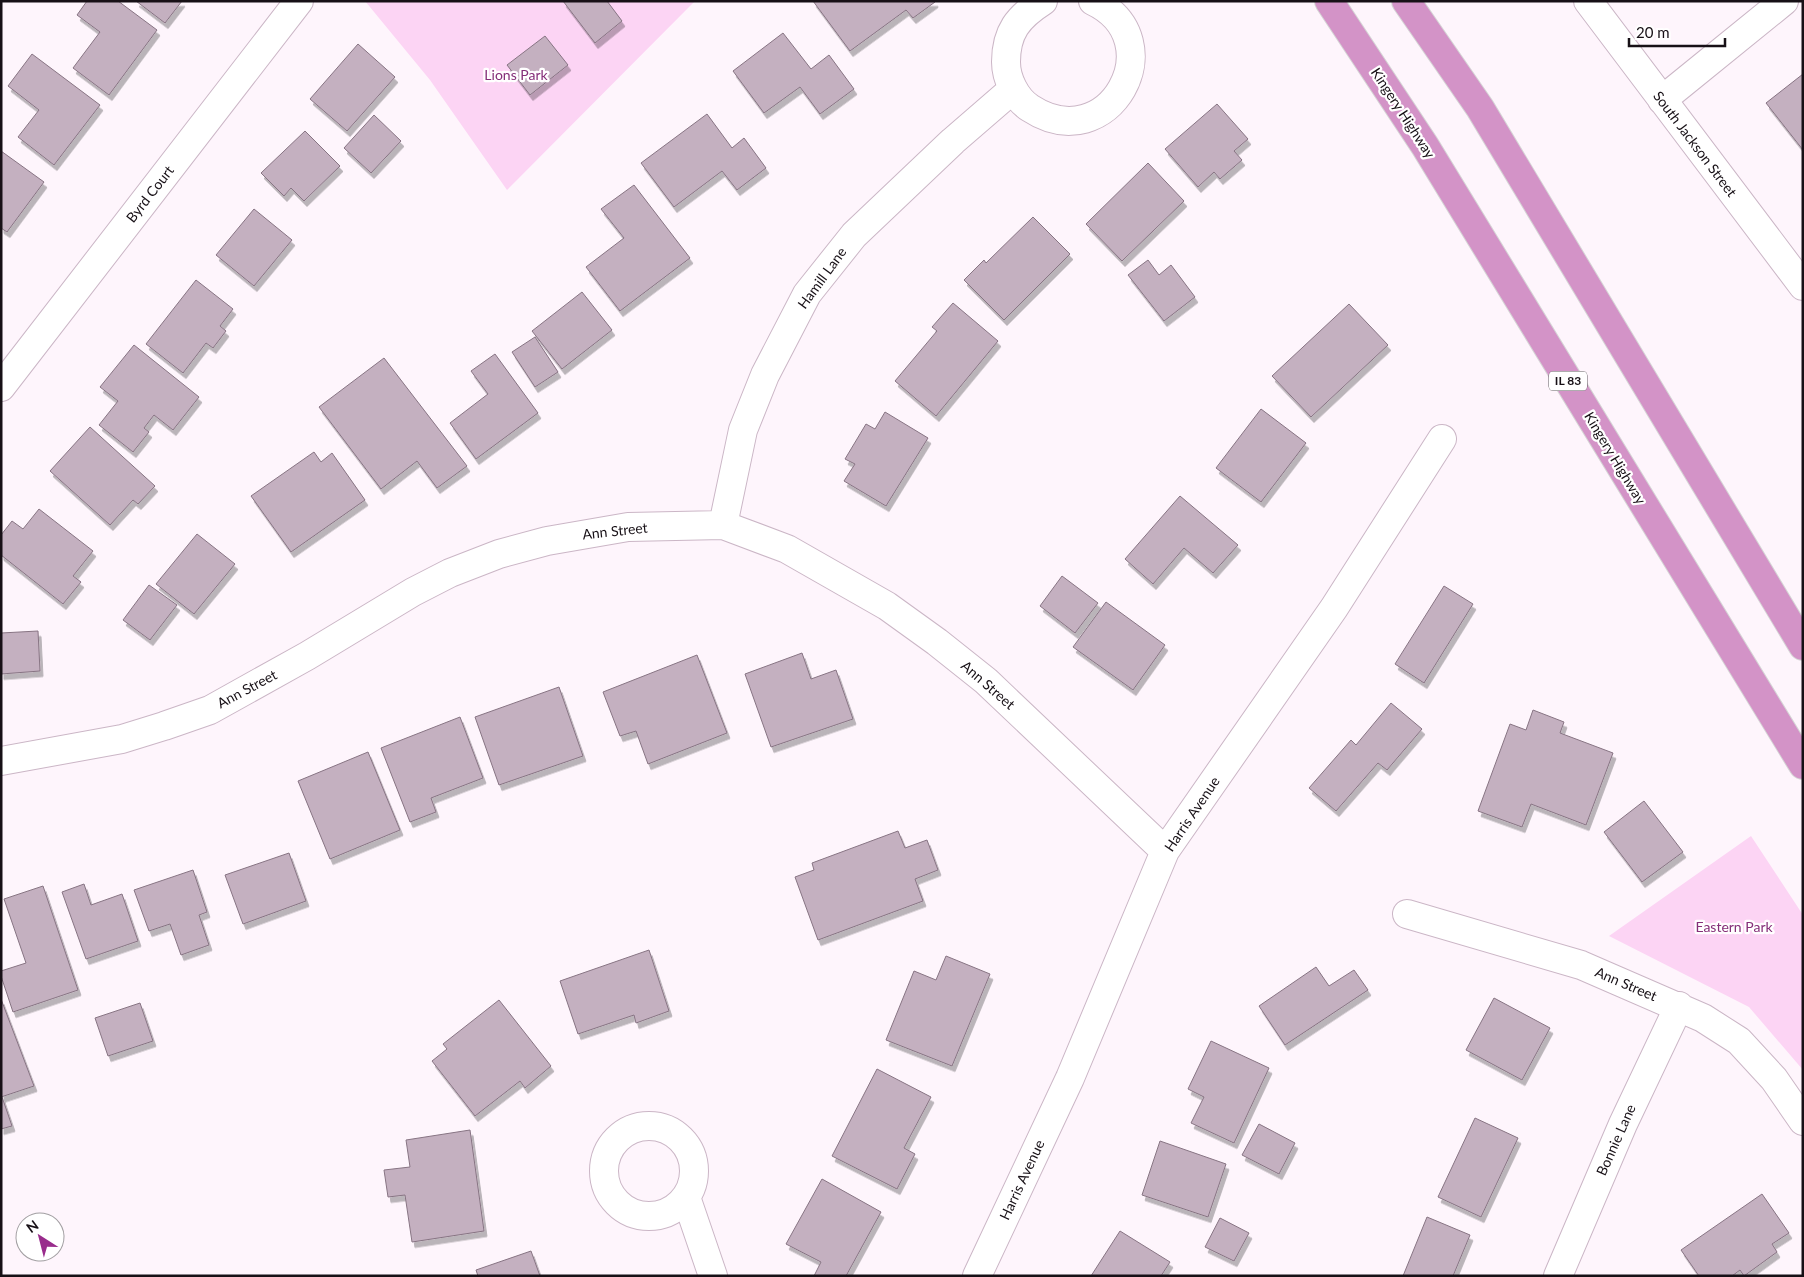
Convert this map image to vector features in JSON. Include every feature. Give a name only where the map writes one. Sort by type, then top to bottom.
[{"type":"highway","name":"Kingery Highway","points":[[1329,1],[1425,146],[1803,765]]},
{"type":"highway","points":[[1406,1],[1480,108],[1803,646]]},
{"type":"street","name":"Byrd Court","points":[[1,387],[299,1]]},
{"type":"street","points":[[1043,1],[1027,11],[1013,27],[1006,47],[1006,69],[1013,89],[1025,105],[1043,116],[1062,121],[1083,120],[1102,112],[1117,98],[1127,81],[1131,60],[1129,40],[1120,22],[1105,7],[1093,1]]},
{"type":"street","name":"South Jackson Street","points":[[1588,1],[1803,286]]},
{"type":"street","points":[[1662,100],[1784,1]]},
{"type":"street","name":"Hamill Lane","points":[[722,525],[743,430],[764,375],[806,294],[854,235],[954,141],[1013,89]]},
{"type":"street","name":"Harris Avenue","points":[[977,1276],[1070,1078],[1165,851],[1334,608],[1442,439]]},
{"type":"street","name":"Ann Street","points":[[1,761],[122,739],[210,710],[299,661],[413,592],[450,573],[499,554],[547,540],[628,527],[722,525],[788,548],[887,606],[937,642],[986,681],[1165,851]]},
{"type":"street","name":"Ann Street","points":[[1407,914],[1581,965],[1703,1018],[1739,1041],[1774,1079],[1803,1121]]},
{"type":"street","name":"Bonnie Lane","points":[[1558,1276],[1623,1124],[1679,1006]]},
{"type":"street","points":[[686,1197],[712,1276]]},
{"type":"green space","name":"Lions Park","points":[[365,1],[695,1],[507,190],[430,80]]},
{"type":"green space","name":"Eastern Park","points":[[1751,836],[1803,915],[1803,1070],[1749,1007],[1609,936]]},
{"type":"building","points":[[87,1],[118,1],[157,30],[109,95],[73,68],[100,32],[77,15]]},
{"type":"building","points":[[136,1],[182,1],[165,23]]},
{"type":"building","points":[[563,1],[607,1],[622,21],[595,43]]},
{"type":"building","points":[[813,1],[935,2],[913,18],[906,10],[850,51]]},
{"type":"building","points":[[783,33],[811,69],[829,55],[854,89],[820,114],[800,87],[764,113],[733,71]]},
{"type":"building","points":[[545,36],[568,65],[530,95],[507,65]]},
{"type":"building","points":[[358,44],[395,77],[347,131],[310,99]]},
{"type":"building","points":[[32,54],[100,105],[54,165],[18,137],[39,110],[8,86]]},
{"type":"building","points":[[1803,74],[1803,150],[1766,103]]},
{"type":"building","points":[[1217,104],[1248,139],[1234,151],[1242,160],[1220,179],[1214,172],[1198,187],[1165,149]]},
{"type":"building","points":[[707,114],[732,148],[744,138],[766,168],[737,190],[722,171],[674,207],[641,163]]},
{"type":"building","points":[[374,115],[401,141],[371,173],[344,148]]},
{"type":"building","points":[[305,131],[340,166],[304,201],[291,188],[284,196],[261,173]]},
{"type":"building","points":[[1,151],[44,182],[7,232],[1,228]]},
{"type":"building","points":[[1148,163],[1184,201],[1122,261],[1086,224]]},
{"type":"building","points":[[634,185],[690,258],[620,311],[586,267],[624,238],[601,209]]},
{"type":"building","points":[[254,209],[292,240],[254,286],[216,255]]},
{"type":"building","points":[[1033,217],[1070,254],[1004,320],[964,280],[984,260],[986,263]]},
{"type":"building","points":[[1148,260],[1159,275],[1171,265],[1195,297],[1164,321],[1128,275]]},
{"type":"building","points":[[196,280],[233,309],[220,326],[226,331],[213,348],[206,343],[183,373],[146,344]]},
{"type":"building","points":[[582,292],[612,330],[562,369],[532,331]]},
{"type":"building","points":[[953,303],[998,341],[936,416],[895,381],[937,331],[932,327]]},
{"type":"building","points":[[1349,304],[1388,345],[1311,417],[1272,376]]},
{"type":"building","points":[[535,337],[558,372],[535,387],[512,352]]},
{"type":"building","points":[[134,345],[199,397],[173,430],[154,415],[144,428],[149,432],[133,452],[99,425],[118,401],[100,387]]},
{"type":"building","points":[[495,354],[538,413],[476,459],[450,423],[488,394],[471,371]]},
{"type":"building","points":[[384,358],[467,466],[437,488],[417,461],[381,489],[319,407]]},
{"type":"building","points":[[1261,409],[1306,443],[1261,502],[1216,468]]},
{"type":"building","points":[[885,412],[928,438],[886,506],[844,481],[855,464],[845,459],[866,424],[875,429]]},
{"type":"building","points":[[90,427],[155,486],[138,504],[133,500],[110,525],[50,471]]},
{"type":"building","points":[[314,452],[321,462],[332,453],[365,500],[291,552],[251,496]]},
{"type":"building","points":[[1180,496],[1238,545],[1213,573],[1184,548],[1153,584],[1125,559]]},
{"type":"building","points":[[39,509],[93,551],[73,576],[81,582],[63,604],[1,555],[1,535],[12,521],[23,529]]},
{"type":"building","points":[[197,534],[235,564],[194,614],[156,584]]},
{"type":"building","points":[[1062,576],[1098,603],[1075,633],[1040,606]]},
{"type":"building","points":[[149,585],[177,605],[150,640],[123,620]]},
{"type":"building","points":[[1444,586],[1473,604],[1424,683],[1395,664]]},
{"type":"building","points":[[1106,602],[1165,645],[1133,690],[1073,647]]},
{"type":"building","points":[[38,631],[40,671],[1,674],[1,633]]},
{"type":"building","points":[[802,653],[811,679],[836,670],[853,719],[771,747],[745,674]]},
{"type":"building","points":[[697,655],[727,733],[648,764],[636,731],[620,736],[603,692]]},
{"type":"building","points":[[559,687],[583,756],[499,785],[475,717]]},
{"type":"building","points":[[1391,703],[1422,729],[1387,770],[1378,763],[1336,811],[1309,788],[1351,740],[1356,745]]},
{"type":"building","points":[[1533,710],[1564,722],[1560,733],[1613,753],[1586,825],[1531,804],[1522,827],[1478,811],[1510,724],[1526,730]]},
{"type":"building","points":[[460,717],[483,778],[431,798],[436,812],[410,822],[381,748]]},
{"type":"building","points":[[368,752],[400,830],[330,859],[298,781]]},
{"type":"building","points":[[1644,801],[1683,852],[1642,882],[1604,832]]},
{"type":"building","points":[[898,831],[905,848],[927,840],[938,870],[915,879],[923,901],[818,940],[795,877],[814,870],[812,863]]},
{"type":"building","points":[[289,853],[306,901],[243,924],[225,875]]},
{"type":"building","points":[[193,870],[207,912],[199,915],[209,945],[181,955],[170,924],[149,931],[134,890]]},
{"type":"building","points":[[84,884],[91,905],[122,894],[138,941],[86,959],[62,892]]},
{"type":"building","points":[[43,886],[78,990],[13,1012],[1,971],[26,963],[4,899]]},
{"type":"building","points":[[649,950],[669,1011],[636,1023],[634,1015],[578,1034],[560,981]]},
{"type":"building","points":[[946,956],[990,974],[952,1066],[886,1040],[914,971],[936,980]]},
{"type":"building","points":[[1316,967],[1329,986],[1354,970],[1368,990],[1285,1045],[1259,1006]]},
{"type":"building","points":[[1494,998],[1550,1028],[1522,1080],[1466,1050]]},
{"type":"building","points":[[1,999],[34,1086],[1,1097]]},
{"type":"building","points":[[499,1000],[551,1066],[525,1088],[520,1081],[475,1116],[432,1061],[447,1049],[443,1044]]},
{"type":"building","points":[[140,1003],[153,1041],[108,1056],[95,1018]]},
{"type":"building","points":[[1211,1041],[1269,1068],[1234,1143],[1191,1123],[1204,1097],[1188,1089]]},
{"type":"building","points":[[877,1069],[931,1097],[904,1148],[915,1154],[897,1189],[832,1156]]},
{"type":"building","points":[[1,1094],[12,1126],[1,1129]]},
{"type":"building","points":[[1475,1118],[1518,1138],[1481,1217],[1438,1197]]},
{"type":"building","points":[[1259,1124],[1295,1143],[1279,1174],[1242,1155]]},
{"type":"building","points":[[470,1130],[484,1231],[412,1242],[405,1195],[388,1197],[384,1170],[410,1167],[406,1140]]},
{"type":"building","points":[[1160,1141],[1226,1164],[1208,1217],[1142,1195]]},
{"type":"building","points":[[822,1179],[881,1212],[846,1276],[814,1276],[821,1262],[786,1244]]},
{"type":"building","points":[[1762,1194],[1789,1233],[1772,1244],[1777,1252],[1744,1276],[1740,1270],[1732,1276],[1699,1276],[1681,1250]]},
{"type":"building","points":[[1427,1217],[1470,1235],[1453,1276],[1403,1276]]},
{"type":"building","points":[[1220,1218],[1249,1233],[1234,1261],[1205,1247]]},
{"type":"building","points":[[1120,1231],[1170,1262],[1161,1276],[1091,1276]]},
{"type":"building","points":[[531,1251],[540,1276],[478,1276],[476,1270]]}]
